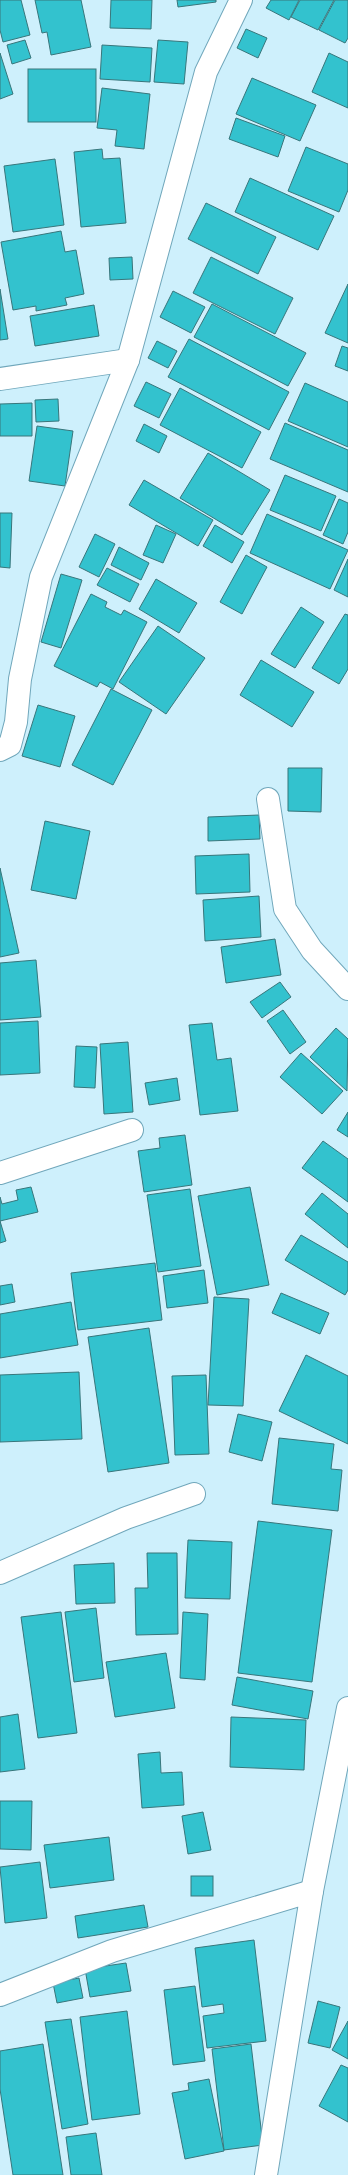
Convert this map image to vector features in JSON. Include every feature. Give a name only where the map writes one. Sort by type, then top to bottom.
[{"type":"street","points":[[0,750],[10,745],[16,722],[20,679],[41,577],[128,360],[206,72],[241,0]]},
{"type":"street","points":[[0,379],[128,360]]},
{"type":"street","points":[[268,800],[286,909],[312,950],[348,989]]},
{"type":"street","points":[[0,1173],[132,1130]]},
{"type":"street","points":[[0,1574],[126,1518],[194,1494]]},
{"type":"street","points":[[266,2175],[312,1891],[348,1708]]},
{"type":"street","points":[[0,1995],[112,1951],[312,1891]]},
{"type":"building","points":[[0,0],[21,0],[30,35],[3,42],[0,30]]},
{"type":"building","points":[[35,0],[81,0],[91,47],[51,55],[47,32],[42,33]]},
{"type":"building","points":[[111,0],[152,0],[151,29],[110,28]]},
{"type":"building","points":[[177,0],[216,0],[216,2],[178,7]]},
{"type":"building","points":[[271,0],[299,0],[289,20],[266,8]]},
{"type":"building","points":[[300,0],[334,0],[318,30],[291,17]]},
{"type":"building","points":[[335,0],[348,0],[348,38],[345,43],[319,30]]},
{"type":"building","points":[[246,29],[267,38],[258,58],[237,48]]},
{"type":"building","points":[[25,40],[31,58],[12,64],[7,45]]},
{"type":"building","points":[[158,40],[188,42],[184,84],[154,82]]},
{"type":"building","points":[[102,45],[152,48],[150,82],[100,79]]},
{"type":"building","points":[[0,53],[13,94],[0,99]]},
{"type":"building","points":[[329,53],[348,62],[348,108],[312,92]]},
{"type":"building","points":[[28,69],[96,69],[96,122],[28,122]]},
{"type":"building","points":[[252,78],[316,105],[300,141],[236,114]]},
{"type":"building","points":[[102,88],[150,94],[144,149],[115,146],[117,130],[97,128]]},
{"type":"building","points":[[236,118],[285,136],[278,157],[229,139]]},
{"type":"building","points":[[306,147],[348,164],[348,190],[339,212],[288,191]]},
{"type":"building","points":[[102,149],[103,159],[120,158],[126,223],[81,227],[74,152]]},
{"type":"building","points":[[55,159],[64,225],[13,232],[4,166]]},
{"type":"building","points":[[250,178],[334,216],[318,250],[235,212]]},
{"type":"building","points":[[206,203],[276,237],[258,274],[188,239]]},
{"type":"building","points":[[61,231],[65,252],[76,250],[84,294],[65,298],[67,305],[36,311],[36,306],[13,310],[1,242]]},
{"type":"building","points":[[132,257],[133,279],[110,280],[109,258]]},
{"type":"building","points":[[211,257],[293,298],[275,334],[193,293]]},
{"type":"building","points":[[348,284],[348,343],[325,333]]},
{"type":"building","points":[[0,289],[8,339],[0,340]]},
{"type":"building","points":[[173,291],[205,307],[191,333],[160,317]]},
{"type":"building","points":[[212,304],[306,353],[288,386],[194,337]]},
{"type":"building","points":[[94,305],[99,336],[35,346],[30,316]]},
{"type":"building","points":[[189,339],[289,392],[269,430],[168,377]]},
{"type":"building","points":[[157,341],[177,351],[168,368],[148,358]]},
{"type":"building","points":[[342,346],[348,348],[348,371],[335,366]]},
{"type":"building","points":[[146,382],[171,394],[159,418],[134,406]]},
{"type":"building","points":[[305,383],[348,402],[348,447],[288,421]]},
{"type":"building","points":[[180,388],[261,432],[242,468],[160,425]]},
{"type":"building","points":[[58,399],[59,421],[36,422],[35,400]]},
{"type":"building","points":[[32,403],[32,436],[0,436],[0,404]]},
{"type":"building","points":[[285,423],[348,450],[348,492],[270,459]]},
{"type":"building","points":[[144,424],[167,436],[159,453],[136,441]]},
{"type":"building","points":[[37,426],[73,431],[65,486],[29,481]]},
{"type":"building","points":[[208,453],[270,490],[242,535],[180,498]]},
{"type":"building","points":[[285,475],[336,496],[321,531],[270,510]]},
{"type":"building","points":[[144,480],[213,520],[198,546],[129,505]]},
{"type":"building","points":[[339,499],[348,503],[348,532],[343,544],[323,535]]},
{"type":"building","points":[[0,513],[12,513],[10,568],[0,567]]},
{"type":"building","points":[[267,514],[348,550],[330,589],[250,553]]},
{"type":"building","points":[[156,525],[176,534],[163,563],[143,555]]},
{"type":"building","points":[[215,525],[244,542],[232,563],[203,546]]},
{"type":"building","points":[[95,534],[115,544],[99,577],[79,567]]},
{"type":"building","points":[[119,547],[149,563],[141,580],[111,565]]},
{"type":"building","points":[[246,555],[267,567],[242,614],[220,602]]},
{"type":"building","points":[[348,559],[348,597],[334,590]]},
{"type":"building","points":[[107,568],[139,584],[130,602],[97,585]]},
{"type":"building","points":[[61,574],[82,580],[61,648],[41,642]]},
{"type":"building","points":[[156,579],[197,603],[179,633],[139,609]]},
{"type":"building","points":[[91,594],[107,602],[105,607],[121,615],[124,610],[147,622],[113,689],[100,682],[97,687],[54,666]]},
{"type":"building","points":[[301,607],[324,622],[295,668],[271,654]]},
{"type":"building","points":[[345,614],[348,615],[348,669],[339,684],[312,668]]},
{"type":"building","points":[[158,626],[205,658],[166,714],[119,682]]},
{"type":"building","points":[[261,660],[314,692],[292,727],[240,695]]},
{"type":"building","points":[[111,689],[152,710],[113,785],[72,765]]},
{"type":"building","points":[[38,705],[75,716],[60,767],[22,756]]},
{"type":"building","points":[[288,768],[322,768],[321,812],[288,811]]},
{"type":"building","points":[[259,815],[260,839],[208,841],[208,817]]},
{"type":"building","points":[[45,821],[90,831],[76,899],[31,890]]},
{"type":"building","points":[[249,854],[250,892],[196,894],[195,856]]},
{"type":"building","points":[[0,868],[19,953],[0,957]]},
{"type":"building","points":[[259,896],[261,937],[205,941],[203,900]]},
{"type":"building","points":[[275,939],[281,975],[226,983],[221,947]]},
{"type":"building","points":[[36,960],[41,1017],[0,1020],[0,963]]},
{"type":"building","points":[[280,982],[291,997],[262,1018],[250,1002]]},
{"type":"building","points":[[283,1010],[306,1042],[290,1054],[267,1021]]},
{"type":"building","points":[[38,1021],[40,1073],[0,1075],[0,1023]]},
{"type":"building","points":[[212,1023],[217,1060],[231,1058],[238,1111],[200,1115],[189,1025]]},
{"type":"building","points":[[336,1028],[348,1039],[347,1091],[310,1057]]},
{"type":"building","points":[[128,1042],[133,1112],[104,1114],[100,1044]]},
{"type":"building","points":[[76,1046],[97,1047],[95,1088],[74,1087]]},
{"type":"building","points":[[301,1053],[343,1091],[322,1114],[280,1077]]},
{"type":"building","points":[[177,1078],[180,1100],[149,1105],[145,1083]]},
{"type":"building","points":[[348,1112],[348,1137],[337,1130]]},
{"type":"building","points":[[185,1135],[192,1185],[144,1192],[138,1151],[160,1148],[159,1138]]},
{"type":"building","points":[[323,1141],[348,1159],[348,1202],[302,1168]]},
{"type":"building","points":[[31,1187],[38,1212],[0,1221],[0,1197],[2,1204],[18,1200],[16,1190]]},
{"type":"building","points":[[250,1187],[269,1285],[217,1295],[198,1196]]},
{"type":"building","points":[[190,1189],[201,1266],[158,1272],[147,1195]]},
{"type":"building","points":[[322,1193],[348,1214],[348,1248],[305,1214]]},
{"type":"building","points":[[0,1221],[6,1241],[0,1243]]},
{"type":"building","points":[[301,1235],[348,1262],[348,1290],[345,1295],[285,1260]]},
{"type":"building","points":[[155,1263],[162,1320],[78,1330],[71,1273]]},
{"type":"building","points":[[204,1270],[208,1303],[167,1308],[163,1276]]},
{"type":"building","points":[[12,1284],[15,1302],[0,1305],[0,1286]]},
{"type":"building","points":[[281,1293],[329,1313],[320,1334],[272,1313]]},
{"type":"building","points":[[214,1297],[249,1299],[243,1406],[208,1405]]},
{"type":"building","points":[[71,1302],[78,1345],[0,1358],[0,1314]]},
{"type":"building","points":[[149,1328],[169,1463],[108,1472],[88,1337]]},
{"type":"building","points":[[306,1355],[348,1376],[348,1444],[279,1411]]},
{"type":"building","points":[[79,1372],[82,1439],[0,1442],[0,1375]]},
{"type":"building","points":[[206,1375],[209,1454],[175,1455],[172,1376]]},
{"type":"building","points":[[238,1414],[272,1422],[262,1461],[229,1452]]},
{"type":"building","points":[[279,1438],[334,1444],[331,1469],[342,1470],[338,1511],[272,1504]]},
{"type":"building","points":[[258,1521],[332,1530],[312,1682],[238,1673]]},
{"type":"building","points":[[188,1540],[232,1542],[230,1599],[185,1598]]},
{"type":"building","points":[[147,1553],[177,1553],[178,1634],[136,1635],[135,1588],[148,1588]]},
{"type":"building","points":[[114,1563],[115,1603],[76,1604],[74,1565]]},
{"type":"building","points":[[96,1608],[104,1678],[74,1682],[65,1612]]},
{"type":"building","points":[[61,1612],[77,1733],[38,1738],[21,1617]]},
{"type":"building","points":[[183,1612],[208,1614],[205,1680],[180,1678]]},
{"type":"building","points":[[166,1653],[175,1708],[115,1717],[106,1662]]},
{"type":"building","points":[[237,1677],[313,1691],[308,1719],[232,1705]]},
{"type":"building","points":[[18,1714],[25,1769],[0,1772],[0,1717]]},
{"type":"building","points":[[231,1717],[306,1720],[304,1770],[230,1767]]},
{"type":"building","points":[[160,1752],[161,1773],[182,1772],[184,1805],[142,1808],[138,1754]]},
{"type":"building","points":[[0,1801],[32,1801],[31,1850],[0,1849]]},
{"type":"building","points":[[203,1812],[211,1850],[188,1854],[182,1816]]},
{"type":"building","points":[[109,1837],[114,1880],[50,1888],[44,1845]]},
{"type":"building","points":[[40,1862],[47,1918],[5,1923],[0,1867]]},
{"type":"building","points":[[191,1876],[213,1876],[213,1896],[191,1896]]},
{"type":"building","points":[[144,1905],[148,1927],[78,1938],[75,1916]]},
{"type":"building","points":[[254,1940],[266,2041],[207,2048],[203,2016],[224,2013],[223,2004],[202,2007],[195,1948]]},
{"type":"building","points":[[126,1963],[131,1991],[90,1997],[85,1969]]},
{"type":"building","points":[[79,1978],[83,1998],[57,2003],[53,1983]]},
{"type":"building","points":[[195,1986],[205,2061],[173,2065],[164,1990]]},
{"type":"building","points":[[318,2001],[340,2007],[330,2048],[308,2043]]},
{"type":"building","points":[[127,2011],[140,2114],[92,2120],[80,2017]]},
{"type":"building","points":[[71,2019],[88,2124],[62,2129],[45,2022]]},
{"type":"building","points":[[348,2021],[348,2059],[332,2050]]},
{"type":"building","points":[[43,2044],[63,2175],[13,2175],[0,2089],[0,2051]]},
{"type":"building","points":[[251,2044],[263,2145],[224,2150],[212,2049]]},
{"type":"building","points":[[341,2065],[348,2068],[348,2122],[319,2106]]},
{"type":"building","points":[[209,2079],[224,2151],[185,2159],[172,2093],[189,2090],[188,2083]]},
{"type":"building","points":[[96,2133],[102,2175],[71,2175],[66,2137]]}]
